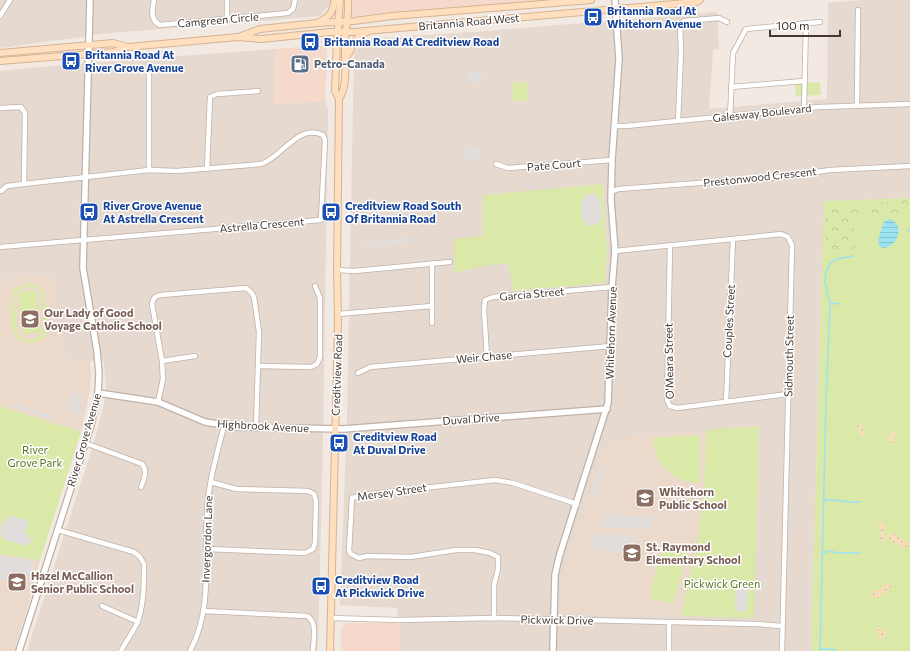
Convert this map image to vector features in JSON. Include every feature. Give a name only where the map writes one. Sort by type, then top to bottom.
[{"type":"main road","points":[[318,23],[330,15],[336,0]]},
{"type":"main road","name":"Creditview Road","points":[[330,651],[338,314],[337,270],[339,99],[336,91],[340,0]]},
{"type":"main road","name":"Creditview Road","points":[[339,99],[343,92],[348,0]]},
{"type":"main road","name":"Britannia Road West","points":[[238,37],[260,29],[392,16],[591,0]]},
{"type":"main road","name":"Britannia Road West","points":[[0,61],[113,52],[128,47],[238,37],[260,39],[697,2],[700,0]]},
{"type":"main road","points":[[345,59],[350,54],[351,46],[355,40],[370,30]]},
{"type":"main road","name":"Britannia Road West","points":[[0,53],[113,43],[128,47]]},
{"type":"street","points":[[0,16],[10,0]]},
{"type":"street","name":"River Grove Avenue","points":[[19,651],[85,443],[98,393],[99,374],[97,351],[84,275],[83,240],[90,0]]},
{"type":"street","name":"Camgreen Circle","points":[[154,0],[152,16],[155,22],[160,25],[288,13],[293,9],[295,0]]},
{"type":"street","points":[[227,0],[227,18]]},
{"type":"street","name":"Whitehorn Avenue","points":[[553,651],[555,575],[607,408],[615,250],[611,192],[612,160],[619,59],[615,0]]},
{"type":"street","points":[[857,106],[858,10]]},
{"type":"street","points":[[678,121],[681,51],[680,25],[684,21],[719,18],[727,22]]},
{"type":"street","points":[[730,116],[733,53],[746,30],[820,22]]},
{"type":"street","points":[[804,109],[806,23]]},
{"type":"street","points":[[149,70],[149,170]]},
{"type":"street","points":[[731,87],[804,81]]},
{"type":"street","points":[[207,169],[210,97],[217,94],[258,91]]},
{"type":"street","name":"Galesway Boulevard","points":[[615,126],[804,109],[910,104]]},
{"type":"street","points":[[0,108],[21,107],[25,113],[24,184]]},
{"type":"street","name":"Astrella Crescent","points":[[1,191],[7,186],[85,176],[149,170],[177,171],[261,164],[269,162],[296,137],[310,133],[320,133],[323,135],[325,140],[321,220],[83,240]]},
{"type":"street","name":"Pate Court","points":[[496,164],[508,168],[612,160]]},
{"type":"street","name":"Prestonwood Crescent","points":[[611,192],[618,190],[781,177],[830,170],[910,166]]},
{"type":"street","name":"Sidmouth Street","points":[[615,250],[781,234],[788,237],[792,245],[782,651]]},
{"type":"street","name":"Couples Street","points":[[726,402],[733,239]]},
{"type":"street","points":[[0,247],[83,240]]},
{"type":"street","name":"O'Meara Street","points":[[670,245],[667,400],[670,406],[677,408],[788,394]]},
{"type":"street","points":[[337,270],[354,271],[450,262]]},
{"type":"street","points":[[432,263],[432,323]]},
{"type":"street","points":[[258,366],[311,367],[317,364],[320,357],[320,298],[315,286]]},
{"type":"street","name":"Garcia Street","points":[[488,357],[484,310],[485,300],[493,297],[612,287]]},
{"type":"street","points":[[158,402],[163,379],[162,361],[152,304],[153,299],[157,296],[246,288],[254,297],[259,332],[256,428]]},
{"type":"street","points":[[338,314],[432,306]]},
{"type":"street","name":"Weir Chase","points":[[358,373],[370,367],[610,346]]},
{"type":"street","points":[[162,361],[195,356]]},
{"type":"street","name":"Highbrook Avenue","points":[[98,393],[158,402],[205,422],[224,426],[336,429]]},
{"type":"street","name":"Duval Drive","points":[[336,429],[607,408]]},
{"type":"street","name":"Invergordon Lane","points":[[190,651],[197,636],[204,611],[207,549],[206,513],[211,482],[224,426]]},
{"type":"street","points":[[85,443],[142,464],[145,470],[141,487]]},
{"type":"street","name":"Mersey Street","points":[[494,618],[494,586],[498,569],[498,557],[490,553],[475,550],[456,550],[411,557],[367,556],[359,558],[351,554],[349,551],[352,498],[369,494],[495,480],[513,483],[576,504]]},
{"type":"street","points":[[207,549],[305,553],[313,549],[315,543],[316,501],[311,492],[236,489],[211,482]]},
{"type":"street","points":[[58,530],[134,552],[140,557],[144,564],[144,591],[138,622],[121,651]]},
{"type":"street","points":[[102,606],[138,622]]},
{"type":"street","points":[[204,611],[307,616],[312,619],[313,651]]},
{"type":"street","name":"Pickwick Drive","points":[[331,618],[398,620],[494,618],[554,619],[756,624],[782,626]]},
{"type":"street","points":[[669,623],[669,651]]},
{"type":"shaded area","points":[[0,0],[331,0],[331,2],[320,16],[99,34],[0,48]]},
{"type":"shaded area","points":[[351,0],[550,0],[351,16]]},
{"type":"shaded area","points":[[861,0],[910,0],[910,198],[824,201],[811,651],[400,651],[397,608],[340,605],[347,419],[354,53],[365,39],[487,31],[717,12],[719,49],[713,50],[709,109],[827,99],[828,3]],"holes":[[[603,184],[607,251],[605,283],[514,291],[508,263],[483,266],[483,236]]]},
{"type":"shaded area","points":[[322,46],[327,50],[325,101],[274,104],[275,49]]},
{"type":"shaded area","points":[[275,49],[274,104],[325,101],[328,108],[318,651],[27,651],[94,442],[104,404],[106,387],[104,362],[66,359],[51,275],[0,279],[0,71],[97,62]]},
{"type":"shaded area","points":[[468,70],[482,71],[482,83],[468,82]]},
{"type":"shaded area","points":[[467,146],[480,147],[480,159],[466,159]]},
{"type":"shaded area","points":[[595,193],[596,198],[601,198],[602,219],[599,220],[599,224],[585,226],[582,218],[581,202],[586,195]]},
{"type":"shaded area","points":[[412,237],[413,242],[392,244],[391,239]]},
{"type":"shaded area","points":[[388,239],[389,245],[365,247],[365,242]]},
{"type":"shaded area","name":"Our Lady of Good Voyage Catholic School","points":[[52,275],[66,358],[90,361],[91,375],[89,396],[81,432],[0,406],[0,279]]},
{"type":"shaded area","points":[[71,392],[84,396],[82,404],[77,404],[81,405],[78,415],[65,410],[68,401],[73,401],[69,399]]},
{"type":"shaded area","points":[[14,403],[30,408],[29,412],[13,407]]},
{"type":"shaded area","points":[[32,409],[53,415],[52,419],[31,413]]},
{"type":"shaded area","points":[[706,430],[705,471],[699,533],[681,616],[562,613],[564,573],[606,439]]},
{"type":"shaded area","points":[[602,464],[605,467],[596,497],[592,493]]},
{"type":"shaded area","points":[[9,515],[29,521],[25,533],[29,535],[29,539],[32,540],[31,544],[27,543],[26,546],[2,539],[3,535],[0,534],[0,530],[4,520],[7,521]]},
{"type":"shaded area","points":[[604,515],[653,517],[652,529],[597,527],[598,523],[604,523]]},
{"type":"shaded area","points":[[592,535],[634,535],[634,540],[637,541],[637,554],[626,552],[595,551],[595,548],[591,547]]},
{"type":"shaded area","name":"Hazel McCallion Senior Public School","points":[[0,554],[40,560],[14,651],[0,651]]},
{"type":"shaded area","points":[[0,556],[31,561],[31,564],[34,565],[32,576],[22,575],[21,581],[6,578],[6,581],[0,580]]},
{"type":"shaded area","points":[[736,581],[748,582],[747,611],[735,611]]},
{"type":"shaded area","points":[[345,623],[399,623],[400,651],[341,651],[341,628]]},
{"type":"green space","points":[[527,82],[528,100],[513,101],[512,83]]},
{"type":"green space","points":[[820,82],[821,95],[796,96],[795,83]]},
{"type":"green space","points":[[603,184],[607,251],[605,283],[513,291],[508,263],[483,266],[454,273],[454,239],[483,236],[483,195]]},
{"type":"green space","points":[[908,198],[907,214],[864,218],[854,227],[856,249],[848,252],[826,252],[825,222],[828,205],[879,204]]},
{"type":"green space","points":[[910,198],[910,651],[811,651],[824,201]]},
{"type":"green space","points":[[32,284],[41,288],[44,293],[47,317],[47,330],[45,335],[42,339],[34,343],[20,340],[14,333],[10,306],[11,294],[13,291],[19,286]],"holes":[[[25,287],[38,288],[41,292],[44,328],[35,339],[27,340],[20,337],[18,333],[13,299],[16,291]]]},
{"type":"green space","points":[[36,290],[41,332],[23,334],[17,292]]},
{"type":"green space","name":"River Grove Park","points":[[0,406],[81,432],[40,560],[0,554]]},
{"type":"green space","name":"Pickwick Green","points":[[759,426],[754,618],[681,616],[699,533],[705,471],[706,430]]},
{"type":"green space","points":[[697,435],[700,437],[700,483],[682,480],[667,471],[657,456],[653,438]]},
{"type":"green space","points":[[663,546],[687,553],[673,604],[649,598]]},
{"type":"sand","points":[[859,424],[862,425],[862,429],[866,432],[863,436],[861,436],[857,429]]},
{"type":"sand","points":[[895,430],[897,434],[893,437],[893,442],[890,444],[888,442],[888,438]]},
{"type":"sand","points":[[880,522],[883,523],[886,528],[885,531],[882,531],[886,538],[884,542],[881,541],[881,537],[878,534],[881,530],[878,525]]},
{"type":"sand","points":[[894,533],[896,537],[900,537],[902,540],[906,541],[908,545],[906,548],[902,548],[900,543],[895,546],[893,544],[893,539],[888,539],[888,535]]},
{"type":"sand","points":[[888,581],[892,586],[888,588],[889,591],[886,591],[885,595],[881,593],[880,598],[872,598],[875,590],[881,590]]},
{"type":"sand","points":[[877,627],[880,628],[882,633],[884,630],[886,631],[883,639],[879,638],[878,632],[875,629]]},
{"type":"water","points":[[890,219],[896,223],[898,233],[893,244],[884,248],[879,246],[879,237],[884,221]]},
{"type":"waterway","points":[[820,651],[830,304],[825,282],[826,272],[830,264],[836,259],[854,256]]},
{"type":"waterway","points":[[831,303],[840,304]]},
{"type":"waterway","points":[[824,501],[861,502]]},
{"type":"waterway","points":[[822,554],[828,551],[839,553],[861,553]]},
{"type":"waterway","points":[[820,649],[832,649],[836,651]]},
{"type":"place","name":"Britannia Road At Whitehorn Avenue","points":[[593,17]]},
{"type":"place","name":"Britannia Road At Creditview Road","points":[[310,42]]},
{"type":"place","name":"Britannia Road At River Grove Avenue","points":[[71,61]]},
{"type":"place","name":"Petro-Canada","points":[[300,64]]},
{"type":"place","name":"River Grove Avenue At Astrella Crescent","points":[[89,212]]},
{"type":"place","name":"Creditview Road South Of Britannia Road","points":[[331,212]]},
{"type":"place","name":"Our Lady of Good Voyage Catholic School","points":[[30,319]]},
{"type":"place","name":"Creditview Road At Duval Drive","points":[[339,443]]},
{"type":"place","name":"Whitehorn Public School","points":[[645,498]]},
{"type":"place","name":"St. Raymond Elementary School","points":[[632,553]]},
{"type":"place","name":"Hazel McCallion Senior Public School","points":[[17,582]]},
{"type":"place","name":"Creditview Road At Pickwick Drive","points":[[321,586]]}]
